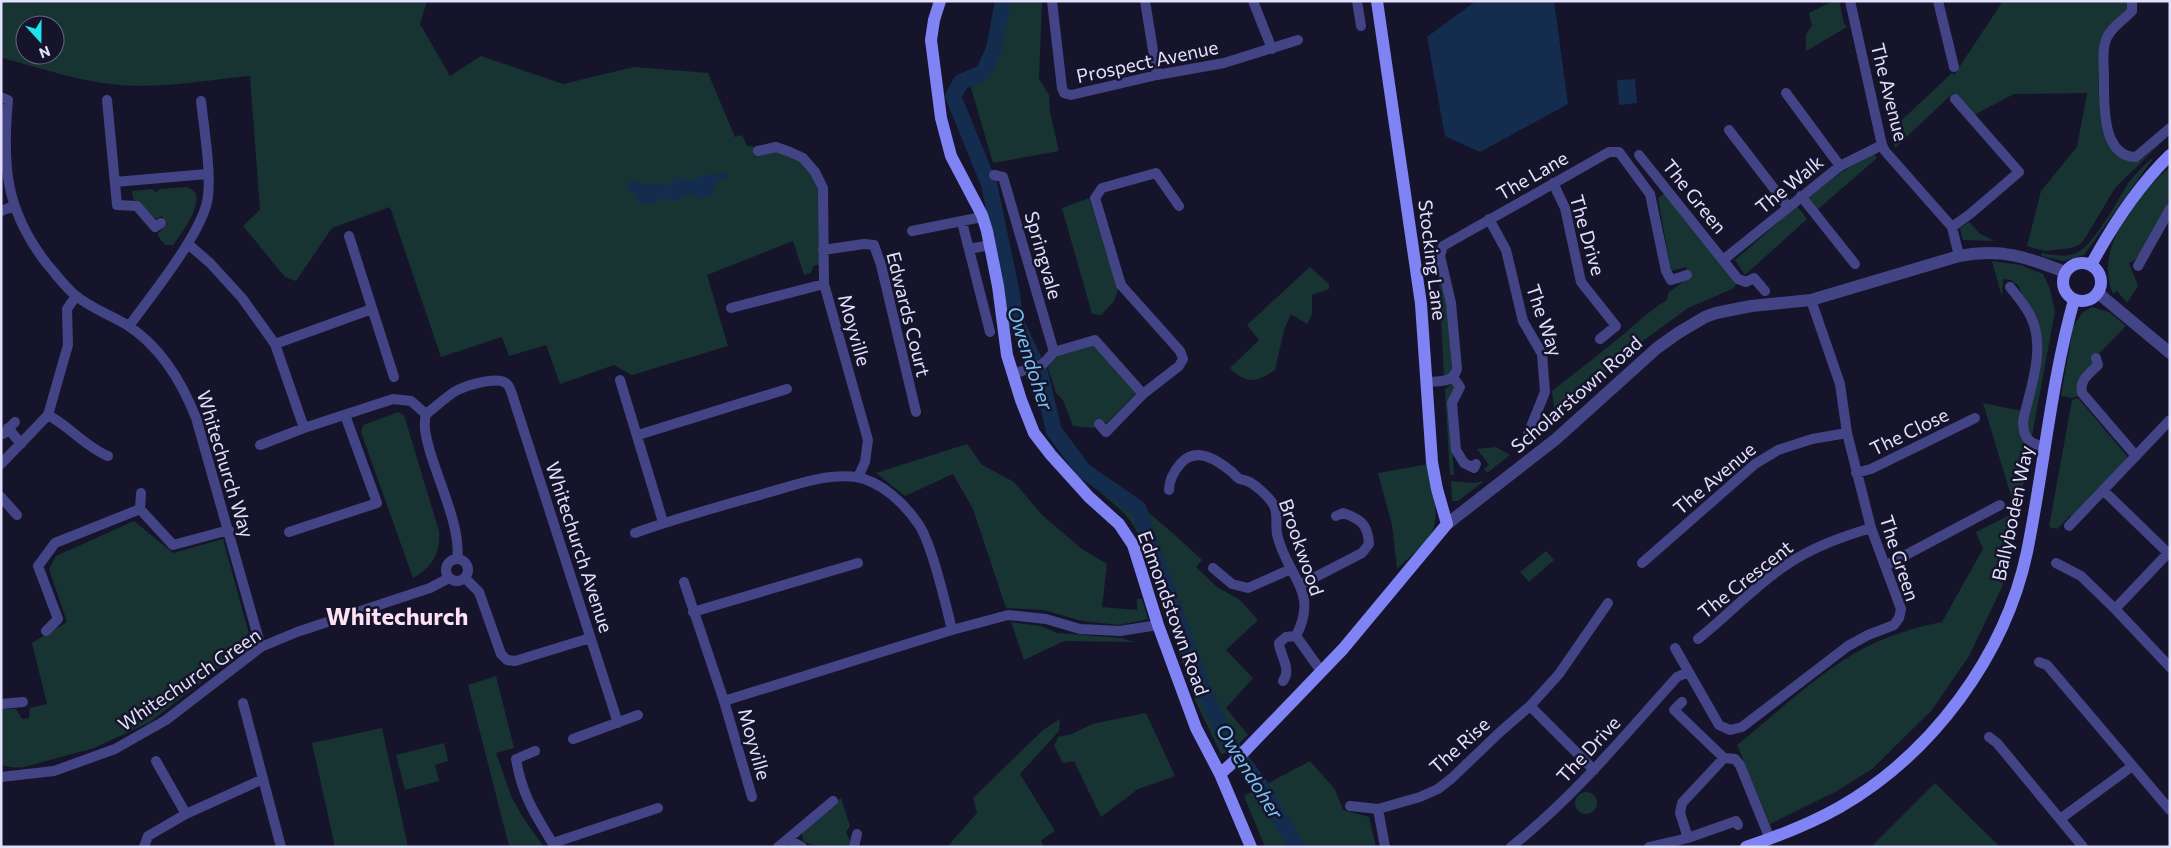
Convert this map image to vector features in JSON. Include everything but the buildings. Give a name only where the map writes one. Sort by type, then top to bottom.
[{"type":"main road","name":"Edmondstown Road","points":[[940,1],[934,20],[931,40],[941,118],[951,156],[982,216],[990,245],[1007,355],[1034,433],[1071,478],[1127,534],[1136,554],[1158,625],[1196,728],[1220,774],[1250,847]]},
{"type":"main road","name":"Stocking Lane","points":[[1377,1],[1421,304],[1432,462],[1447,524]]},
{"type":"main road","points":[[2091,265],[2114,224],[2138,189],[2170,155]]},
{"type":"main road","points":[[2075,264],[2091,265],[2097,269],[2101,278],[2101,287],[2098,293],[2086,301],[2074,300],[2064,290],[2063,280],[2065,272],[2075,264]]},
{"type":"main road","name":"Ballyboden Way","points":[[1746,847],[1805,825],[1868,789],[1912,752],[1939,725],[1986,658],[2000,630],[2026,554],[2059,369],[2074,300]]},
{"type":"main road","name":"Scholarstown Road","points":[[1220,774],[1239,757],[1358,632],[1447,524]]},
{"type":"street","name":"Prospect Avenue","points":[[1052,1],[1064,93],[1071,95],[1157,75],[1224,63],[1298,40]]},
{"type":"street","points":[[1145,1],[1157,75]]},
{"type":"street","points":[[1253,1],[1272,49]]},
{"type":"street","points":[[1357,1],[1361,26]]},
{"type":"street","name":"The Avenue","points":[[1850,1],[1882,146],[1952,228],[1959,256]]},
{"type":"street","points":[[1938,1],[1954,67]]},
{"type":"street","points":[[2132,1],[2132,10],[2114,28],[2104,44],[2104,110],[2107,129],[2120,150],[2128,156],[2136,157],[2170,128]]},
{"type":"street","points":[[1786,93],[1840,166]]},
{"type":"street","name":"Whitechurch Way","points":[[1,97],[8,100],[4,147],[9,187],[14,206],[31,243],[76,296],[129,326],[150,345],[172,368],[185,389],[196,418],[261,647]]},
{"type":"street","points":[[1952,228],[2019,172],[1955,99]]},
{"type":"street","points":[[107,100],[117,205],[137,206],[155,227],[161,223]]},
{"type":"street","points":[[129,326],[188,244],[204,214],[208,197],[201,101]]},
{"type":"street","points":[[1729,130],[1788,207]]},
{"type":"street","name":"The Walk","points":[[1723,260],[1840,166],[1882,146]]},
{"type":"street","points":[[758,151],[776,147],[803,158],[815,172],[823,188],[824,284]]},
{"type":"street","name":"The Lane","points":[[1476,464],[1474,468],[1464,463],[1456,450],[1452,403],[1460,387],[1454,378],[1457,369],[1451,303],[1440,250],[1445,244],[1614,150],[1619,152],[1646,186],[1650,194],[1666,271],[1671,280],[1687,275]]},
{"type":"street","name":"The Green","points":[[1639,155],[1740,281],[1746,282],[1754,278],[1765,291]]},
{"type":"street","points":[[1099,424],[1106,432],[1143,394],[1179,366],[1183,359],[1180,351],[1121,285],[1096,198],[1102,188],[1156,173],[1179,206]]},
{"type":"street","points":[[115,182],[207,174]]},
{"type":"street","name":"Springvale","points":[[994,175],[1003,177],[1054,352]]},
{"type":"street","points":[[1646,186],[1658,178]]},
{"type":"street","name":"The Drive","points":[[1553,183],[1566,208],[1581,282],[1616,326],[1600,339]]},
{"type":"street","points":[[1801,196],[1855,264]]},
{"type":"street","points":[[1,211],[14,206]]},
{"type":"street","points":[[2138,266],[2170,209]]},
{"type":"street","points":[[912,231],[982,216]]},
{"type":"street","name":"The Way","points":[[1489,220],[1506,250],[1523,321],[1542,354],[1546,392],[1528,434]]},
{"type":"street","points":[[964,226],[990,332]]},
{"type":"street","points":[[349,236],[394,377]]},
{"type":"street","points":[[188,244],[210,263],[242,298],[275,344],[304,428]]},
{"type":"street","name":"Edwards Court","points":[[823,250],[864,244],[874,245],[881,265],[916,412]]},
{"type":"street","points":[[969,249],[990,245]]},
{"type":"street","name":"Scholarstown Road","points":[[1447,524],[1556,439],[1657,348],[1678,333],[1716,313],[1751,306],[1811,300],[1959,256],[1983,252],[2007,253],[2065,272]]},
{"type":"street","name":"Moyville","points":[[731,308],[824,284],[868,440],[865,462],[858,477]]},
{"type":"street","points":[[2010,287],[2031,316],[2038,341],[2038,353],[2023,421],[2023,432],[2026,438],[2033,444],[2045,447]]},
{"type":"street","points":[[2098,293],[2170,353]]},
{"type":"street","points":[[1,464],[48,415],[68,345],[67,309],[76,296]]},
{"type":"street","name":"The Green","points":[[1674,648],[1719,725],[1730,730],[1742,727],[1848,646],[1868,635],[1894,625],[1899,618],[1901,609],[1871,528],[1856,473],[1847,433],[1840,384],[1811,300]]},
{"type":"street","points":[[275,344],[372,309]]},
{"type":"street","points":[[1013,374],[1043,364],[1054,352],[1095,340],[1143,394]]},
{"type":"street","points":[[2096,358],[2098,365],[2083,380],[2082,393],[2136,456]]},
{"type":"street","points":[[1427,382],[1447,381],[1454,378]]},
{"type":"street","name":"Whitechurch Avenue","points":[[426,414],[453,393],[468,386],[490,380],[500,380],[507,383],[618,722]]},
{"type":"street","points":[[620,380],[664,522]]},
{"type":"street","points":[[638,435],[787,389]]},
{"type":"street","points":[[260,445],[379,402],[393,399],[411,401],[426,414],[424,425],[432,460],[452,520],[458,551],[457,560]]},
{"type":"street","points":[[48,415],[61,422],[98,452],[108,456]]},
{"type":"street","points":[[289,532],[377,503],[345,415]]},
{"type":"street","name":"The Close","points":[[1856,473],[1871,469],[1975,418]]},
{"type":"street","points":[[2069,526],[2170,420]]},
{"type":"street","points":[[8,428],[21,444]]},
{"type":"street","name":"The Avenue","points":[[1642,563],[1754,464],[1778,450],[1812,439],[1847,433]]},
{"type":"street","name":"Brookwood","points":[[1169,490],[1171,478],[1184,460],[1194,455],[1206,455],[1232,472],[1239,479],[1249,482],[1273,504],[1276,513],[1276,533],[1285,559],[1300,585],[1306,613],[1296,636]]},
{"type":"street","points":[[635,533],[664,522],[811,480],[841,476],[858,477],[896,498],[920,526],[930,552],[952,630]]},
{"type":"street","points":[[2103,490],[2169,552],[2115,609]]},
{"type":"street","points":[[141,493],[140,509],[173,545],[228,530]]},
{"type":"street","points":[[1,496],[17,515]]},
{"type":"street","points":[[1885,566],[2000,505]]},
{"type":"street","points":[[46,631],[58,619],[38,566],[55,544],[140,509]]},
{"type":"street","points":[[1300,585],[1362,552],[1369,544],[1368,531],[1364,524],[1352,516],[1343,513],[1336,516]]},
{"type":"street","name":"The Crescent","points":[[1698,639],[1754,589],[1786,565],[1840,537],[1871,528]]},
{"type":"street","points":[[457,560],[464,562],[468,568],[465,578],[458,581],[449,578],[446,568],[450,562],[457,560]]},
{"type":"street","points":[[694,612],[858,563]]},
{"type":"street","points":[[2056,563],[2081,576],[2170,667]]},
{"type":"street","points":[[1213,568],[1232,584],[1248,588],[1290,569]]},
{"type":"street","name":"Whitechurch Green","points":[[1,777],[54,770],[115,750],[166,720],[261,647],[297,632],[430,588],[449,578]]},
{"type":"street","points":[[465,578],[479,592],[501,654],[507,660],[516,660],[590,638]]},
{"type":"street","name":"Moyville","points":[[684,582],[724,701],[752,797]]},
{"type":"street","name":"The Rise","points":[[1350,806],[1378,808],[1420,797],[1438,789],[1452,778],[1530,706],[1559,674],[1608,603]]},
{"type":"street","name":"Moyville","points":[[724,701],[1008,614],[1046,619],[1080,629],[1120,631],[1158,625]]},
{"type":"street","points":[[1284,681],[1287,677],[1287,669],[1280,654],[1279,643],[1286,638],[1296,636],[1321,671]]},
{"type":"street","points":[[2039,662],[2046,665],[2131,767],[2170,810]]},
{"type":"street","name":"The Drive","points":[[1511,847],[1539,824],[1594,770],[1677,677],[1688,672]]},
{"type":"street","points":[[1,704],[22,702]]},
{"type":"street","points":[[1682,702],[1674,710],[1724,758],[1736,759],[1740,765],[1770,839]]},
{"type":"street","points":[[244,703],[281,847]]},
{"type":"street","points":[[1530,706],[1594,770]]},
{"type":"street","points":[[574,739],[638,715]]},
{"type":"street","points":[[1989,737],[1997,743],[2084,847]]},
{"type":"street","points":[[535,751],[516,759],[518,769],[528,804],[554,845],[658,808]]},
{"type":"street","points":[[1688,838],[1680,813],[1682,804],[1724,758]]},
{"type":"street","points":[[156,761],[186,814]]},
{"type":"street","points":[[2060,820],[2131,767]]},
{"type":"street","points":[[144,847],[148,836],[186,814],[263,779]]},
{"type":"street","points":[[778,847],[833,801]]},
{"type":"street","points":[[1378,808],[1385,847]]},
{"type":"street","points":[[1650,847],[1688,838],[1736,821],[1738,825]]},
{"type":"street","points":[[854,847],[857,834]]},
{"type":"street","points":[[788,838],[802,847]]},
{"type":"green space","points":[[1,1],[427,1],[420,24],[450,76],[481,56],[563,84],[634,67],[708,73],[735,137],[742,135],[747,146],[753,146],[757,155],[770,149],[802,161],[821,189],[821,264],[813,266],[811,273],[804,275],[793,241],[707,275],[728,346],[632,375],[614,365],[560,384],[546,345],[509,356],[502,337],[441,357],[390,207],[332,228],[296,281],[285,277],[243,226],[260,210],[250,76],[181,84],[128,86],[85,80],[28,65],[65,65],[65,15],[15,15],[15,61],[1,57]]},
{"type":"green space","points":[[995,1],[1042,1],[1039,79],[1049,95],[1050,113],[1059,151],[993,163],[971,88],[988,46],[995,12]]},
{"type":"green space","points":[[1833,1],[1839,1],[1844,23],[1847,27],[1806,51],[1806,34],[1812,26],[1809,13]]},
{"type":"green space","points":[[2003,1],[2127,1],[2128,8],[2103,35],[2100,42],[2099,103],[2102,127],[2109,141],[2125,159],[2140,161],[2170,134],[2115,188],[2084,240],[2079,245],[2071,248],[2045,251],[2027,246],[2041,191],[2077,147],[2087,93],[2014,94],[1974,115],[1953,93],[1895,148],[1890,131],[1952,73],[1954,75]]},
{"type":"green space","points":[[1874,154],[1877,158],[1816,211],[1806,199],[1843,171]]},
{"type":"green space","points":[[2154,157],[2084,255],[2063,261],[2041,256],[2042,253],[2059,256],[2068,255],[2083,249],[2098,232],[2129,182]]},
{"type":"green space","points":[[2170,167],[2170,204],[2157,223],[2140,257],[2129,263],[2138,286],[2127,303],[2117,291],[2113,294],[2108,277],[2109,259],[2114,241],[2132,207],[2157,178]]},
{"type":"green space","points":[[187,187],[196,194],[193,214],[173,245],[165,245],[158,236],[158,233],[167,224],[162,216],[156,219],[153,218],[133,199],[132,191],[153,189],[154,192],[159,189]]},
{"type":"green space","points":[[1665,193],[1737,284],[1732,289],[1688,308],[1618,359],[1591,388],[1555,418],[1552,391],[1667,300],[1668,293],[1688,278],[1686,267],[1671,271],[1658,198]]},
{"type":"green space","points":[[1089,198],[1118,290],[1114,301],[1101,315],[1092,314],[1062,208]]},
{"type":"green space","points":[[1797,206],[1807,219],[1745,275],[1735,260]]},
{"type":"green space","points":[[1969,222],[1979,233],[1994,241],[1963,240],[1960,228]]},
{"type":"green space","points":[[1438,259],[1447,302],[1452,373],[1444,377]]},
{"type":"green space","points":[[1992,261],[2020,265],[2043,274],[2050,289],[2055,311],[2010,556],[2002,587],[1969,656],[1932,710],[1872,769],[1835,792],[1770,824],[1737,745],[1799,693],[1849,657],[1866,647],[1894,635],[1942,622],[1983,549],[1976,532],[2016,512],[1983,403],[2027,412],[2040,347],[2019,286],[2011,280],[2003,279],[2002,297]]},
{"type":"green space","points":[[1310,267],[1329,284],[1329,289],[1312,295],[1312,314],[1307,324],[1291,314],[1284,330],[1275,370],[1257,379],[1252,380],[1242,377],[1230,368],[1259,340],[1247,325]]},
{"type":"green space","points":[[2092,307],[2109,312],[2126,326],[2092,361],[2093,365],[2077,392],[2078,396],[2072,398],[2061,396],[2073,327],[2082,313]]},
{"type":"green space","points":[[1091,345],[1097,347],[1136,393],[1107,423],[1101,420],[1094,428],[1073,426],[1063,400],[1056,393],[1048,368],[1060,354]]},
{"type":"green space","points":[[1453,382],[1456,385],[1449,402],[1454,475],[1450,475],[1445,390]]},
{"type":"green space","points":[[2078,398],[2127,456],[2126,461],[2074,515],[2070,516],[2057,529],[2049,527],[2072,400]]},
{"type":"green space","points":[[398,412],[404,415],[439,531],[437,553],[434,559],[425,570],[413,578],[361,432],[363,425]]},
{"type":"green space","points":[[967,444],[982,465],[1014,482],[1042,515],[1082,549],[1107,564],[1102,607],[1137,610],[1137,599],[1142,599],[1148,619],[1119,625],[1082,621],[1044,610],[1006,608],[973,509],[953,474],[905,496],[876,473]]},
{"type":"green space","points":[[1496,447],[1510,455],[1487,473],[1484,469],[1489,465],[1477,449]]},
{"type":"green space","points":[[1429,464],[1436,512],[1434,527],[1423,544],[1397,569],[1392,525],[1378,473]]},
{"type":"green space","points":[[1451,481],[1473,483],[1484,481],[1458,501],[1452,501]]},
{"type":"green space","points":[[1109,482],[1157,520],[1202,560],[1196,567],[1217,587],[1240,600],[1258,620],[1226,650],[1253,678],[1226,708],[1248,735],[1230,752],[1221,754],[1195,700],[1145,550],[1132,523],[1100,492]]},
{"type":"green space","points":[[134,521],[173,553],[223,539],[249,634],[235,656],[150,722],[94,748],[24,767],[12,767],[1,764],[1,709],[16,709],[22,719],[29,718],[30,708],[47,704],[32,643],[67,622],[49,569],[56,556]]},
{"type":"green space","points":[[1546,551],[1554,560],[1529,582],[1520,572]]},
{"type":"green space","points":[[1011,622],[1041,626],[1057,633],[1121,638],[1134,642],[1064,641],[1024,660]]},
{"type":"green space","points":[[496,676],[514,748],[496,753],[512,798],[544,847],[505,847],[509,846],[468,685]]},
{"type":"green space","points":[[1146,713],[1175,776],[1138,789],[1101,817],[1074,761],[1063,763],[1054,746],[1058,737],[1072,734],[1092,724]]},
{"type":"green space","points":[[1060,719],[1059,731],[1020,774],[1055,831],[1041,840],[1044,847],[947,847],[977,813],[973,798],[1043,730]]},
{"type":"green space","points":[[382,728],[408,847],[335,847],[312,743]]},
{"type":"green space","points":[[444,743],[448,761],[435,765],[439,781],[405,790],[396,755]]},
{"type":"green space","points":[[1310,761],[1335,789],[1343,810],[1369,817],[1376,847],[1265,847],[1244,796]]},
{"type":"green space","points":[[1935,783],[2000,847],[1871,847]]},
{"type":"green space","points":[[1586,792],[1594,795],[1597,803],[1594,811],[1586,814],[1578,811],[1575,803],[1578,795]]},
{"type":"green space","points":[[841,798],[850,826],[846,832],[851,843],[848,847],[819,846],[803,841],[802,832],[837,805],[838,800]]},
{"type":"water","points":[[1476,1],[1554,1],[1568,104],[1480,152],[1445,136],[1427,37]]},
{"type":"water","points":[[1635,79],[1637,103],[1619,105],[1617,80]]},
{"type":"water","points":[[726,172],[728,178],[717,182],[712,194],[703,199],[689,193],[675,202],[669,198],[661,199],[652,204],[638,203],[635,194],[629,191],[626,186],[630,180],[644,184],[656,183],[667,186],[678,177],[692,182],[700,174],[714,175]]},
{"type":"waterway","name":"Owendoher","points":[[1003,1],[994,49],[983,73],[961,82],[953,96],[989,184],[1016,322],[1040,373],[1054,431],[1084,471],[1138,508],[1202,687],[1229,743],[1260,785],[1297,847]]},
{"type":"district","name":"Whitechurch","points":[[397,615]]}]
